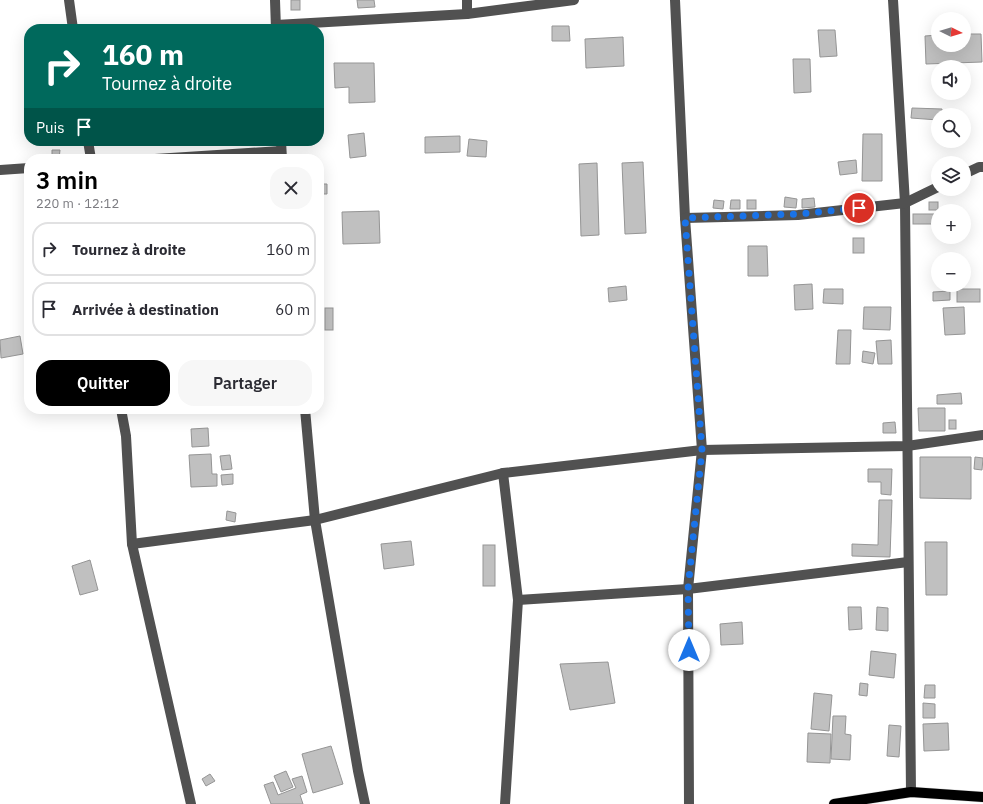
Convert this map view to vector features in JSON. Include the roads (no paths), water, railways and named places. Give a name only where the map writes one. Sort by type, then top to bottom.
[{"type":"main road","points":[[834,804],[911,792],[983,797]]},
{"type":"street","points":[[68,0],[72,24]]},
{"type":"street","points":[[275,0],[276,24]]},
{"type":"street","points":[[467,0],[467,14]]},
{"type":"street","points":[[320,24],[467,14],[574,0]]},
{"type":"street","points":[[675,0],[685,218],[702,450],[688,589],[689,804]]},
{"type":"street","points":[[893,0],[905,203],[911,792]]},
{"type":"street","points":[[225,154],[281,150]]},
{"type":"street","points":[[971,171],[983,167]]},
{"type":"street","points":[[0,170],[24,168]]},
{"type":"street","points":[[685,218],[798,214],[905,203],[931,190]]},
{"type":"street","points":[[122,414],[126,436],[132,544],[191,804]]},
{"type":"street","points":[[305,414],[315,520],[358,771],[366,804]]},
{"type":"street","points":[[132,544],[315,520],[503,473],[702,450],[907,446],[983,435]]},
{"type":"street","points":[[503,473],[518,600],[505,804]]},
{"type":"street","points":[[518,600],[688,589],[908,562]]}]
